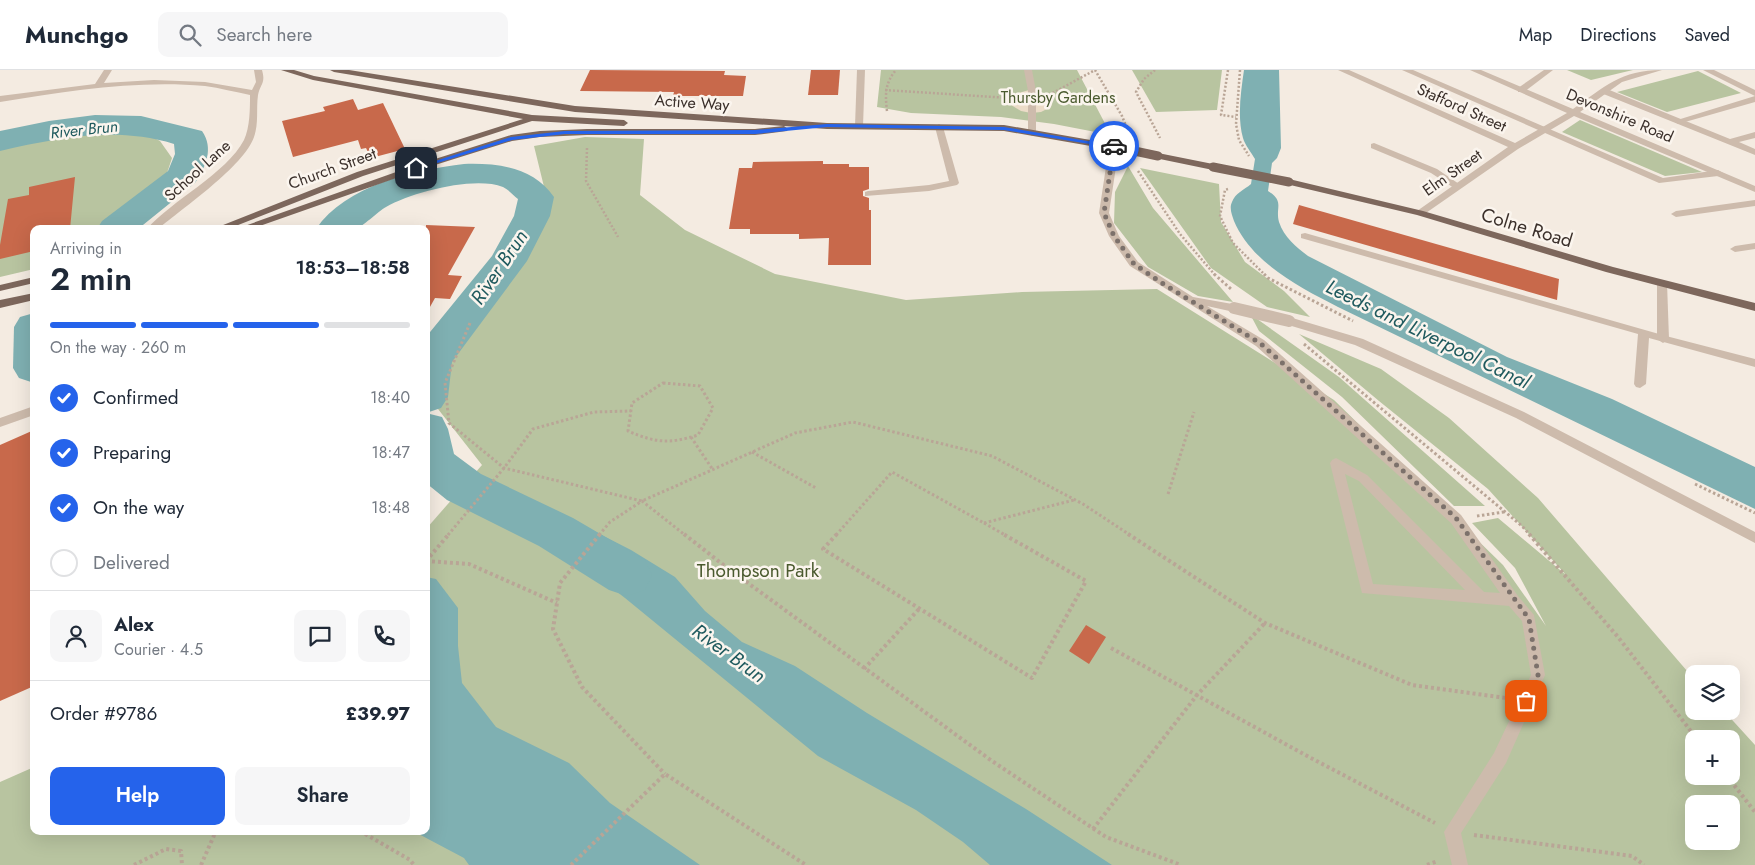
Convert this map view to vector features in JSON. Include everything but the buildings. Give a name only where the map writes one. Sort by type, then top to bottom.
[{"type":"main road","name":"Active Way","points":[[286,70],[313,78],[532,118],[584,122],[789,128]]},
{"type":"main road","name":"Active Way","points":[[334,70],[575,109],[827,126]]},
{"type":"main road","points":[[511,138],[521,132],[532,118],[530,110],[518,101]]},
{"type":"main road","name":"Church Street","points":[[228,225],[360,174],[532,118],[575,109]]},
{"type":"main road","name":"Active Way","points":[[587,132],[755,132],[827,126]]},
{"type":"main road","name":"Colne Road","points":[[827,126],[1004,128],[1119,148],[1289,182],[1420,213],[1610,270],[1755,307]]},
{"type":"main road","name":"Church Street","points":[[252,225],[416,168],[511,138],[540,134],[587,132]]},
{"type":"main road","points":[[0,288],[30,281]]},
{"type":"main road","points":[[0,304],[30,297]]},
{"type":"street","points":[[97,87],[108,70]]},
{"type":"street","name":"School Lane","points":[[157,225],[236,157],[249,140],[255,114],[254,93],[258,89],[261,79],[258,70]]},
{"type":"street","points":[[859,126],[861,70]]},
{"type":"street","points":[[1028,70],[1032,91],[1032,133]]},
{"type":"street","name":"Stafford Street","points":[[1342,70],[1515,147]]},
{"type":"street","points":[[1406,70],[1662,181],[1718,173]]},
{"type":"street","name":"Devonshire Road","points":[[1474,70],[1755,189]]},
{"type":"street","points":[[1521,90],[1549,70]]},
{"type":"street","name":"Elm Street","points":[[1420,213],[1515,147],[1574,112],[1619,80],[1658,70]]},
{"type":"street","points":[[1707,70],[1755,93]]},
{"type":"street","points":[[0,99],[34,93],[153,82],[207,84],[254,93]]},
{"type":"street","points":[[1604,91],[1755,152]]},
{"type":"street","points":[[1678,121],[1755,99]]},
{"type":"street","points":[[868,194],[929,188],[954,183],[939,127]]},
{"type":"street","points":[[1729,142],[1755,135]]},
{"type":"street","points":[[1374,146],[1434,171],[1457,186]]},
{"type":"street","points":[[1119,148],[1104,213],[1114,236],[1134,264],[1260,343],[1456,518],[1513,600],[1529,619],[1538,675],[1500,758],[1452,832],[1460,865]]},
{"type":"street","points":[[1676,214],[1755,203]]},
{"type":"street","points":[[1305,236],[1663,339],[1755,363]]},
{"type":"street","points":[[1735,249],[1755,246]]},
{"type":"street","points":[[1662,283],[1663,339]]},
{"type":"street","points":[[1186,298],[1234,308],[1359,342],[1520,415],[1755,538]]},
{"type":"street","points":[[1640,384],[1644,332]]},
{"type":"street","points":[[0,423],[30,412]]},
{"type":"street","points":[[1480,598],[1363,478],[1336,463],[1366,589],[1480,598],[1513,600]]},
{"type":"path","points":[[888,126],[885,90],[887,80],[896,70]]},
{"type":"path","points":[[1072,82],[1095,70],[1122,116],[1131,136]]},
{"type":"path","points":[[1155,70],[1144,79],[1136,92],[1161,140],[1158,156]]},
{"type":"path","points":[[1228,70],[1221,116],[1236,117]]},
{"type":"path","points":[[1240,70],[1236,117],[1239,140],[1248,154],[1250,163]]},
{"type":"path","points":[[885,90],[1009,98]]},
{"type":"path","points":[[587,132],[586,182],[618,237]]},
{"type":"path","points":[[1136,162],[1138,170],[1172,221],[1215,277],[1236,293]]},
{"type":"path","points":[[1235,186],[1225,190],[1220,216],[1234,244],[1268,278],[1355,322]]},
{"type":"path","points":[[470,323],[445,383],[449,423],[504,468],[642,501],[726,567],[992,761],[1106,837],[1182,865]]},
{"type":"path","points":[[1297,338],[1522,526],[1618,637],[1691,730]]},
{"type":"path","points":[[663,383],[700,386],[713,408],[698,435],[690,437],[680,441],[656,443],[628,430],[632,403],[663,383]]},
{"type":"path","points":[[430,556],[504,468],[533,428],[594,412],[631,411]]},
{"type":"path","points":[[1168,494],[1194,412]]},
{"type":"path","points":[[806,865],[665,774],[582,687],[553,629],[560,583],[610,522],[642,501],[795,433],[853,422],[992,456],[1075,500],[1265,623],[1412,685],[1526,701]]},
{"type":"path","points":[[690,437],[713,470]]},
{"type":"path","points":[[752,452],[816,488]]},
{"type":"path","points":[[892,472],[984,524],[1086,581],[1032,678],[823,549],[892,472]]},
{"type":"path","points":[[1690,481],[1755,513]]},
{"type":"path","points":[[984,524],[1075,500]]},
{"type":"path","points":[[1456,518],[1504,512]]},
{"type":"path","points":[[430,560],[469,564],[557,603]]},
{"type":"path","points":[[864,669],[919,609]]},
{"type":"path","points":[[1093,829],[1197,695],[1265,623]]},
{"type":"path","points":[[1111,648],[1309,757],[1452,832],[1632,856],[1644,865]]},
{"type":"path","points":[[571,865],[665,774]]},
{"type":"path","points":[[1734,785],[1755,812]]},
{"type":"path","points":[[201,865],[214,835]]},
{"type":"path","points":[[367,835],[410,860],[414,865]]},
{"type":"path","points":[[134,865],[166,849],[181,851],[182,865]]},
{"type":"green space","name":"Thursby Gardens","points":[[881,70],[1077,70],[1111,135],[1054,124],[1001,117],[911,113],[877,107]]},
{"type":"green space","points":[[1132,70],[1222,70],[1217,110],[1156,112]]},
{"type":"green space","points":[[1567,70],[1633,70],[1591,80]]},
{"type":"green space","points":[[1698,71],[1741,93],[1667,112],[1617,92]]},
{"type":"green space","points":[[1580,120],[1702,172],[1665,176],[1562,132]]},
{"type":"green space","points":[[96,129],[141,131],[160,141],[172,158],[166,176],[108,225],[30,225],[30,270],[0,277],[0,146],[62,133]]},
{"type":"green space","name":"Thompson Park","points":[[585,137],[644,139],[640,195],[685,230],[775,274],[906,300],[1022,292],[1157,289],[1334,400],[1503,565],[1546,626],[1515,568],[1472,523],[1498,518],[1566,575],[1488,489],[1299,334],[1381,369],[1449,418],[1538,498],[1685,669],[1685,720],[1732,720],[1755,745],[1755,865],[0,865],[0,782],[30,769],[30,835],[430,835],[430,524],[482,465],[438,409],[454,345],[526,245],[547,199],[534,146]]},
{"type":"green space","points":[[1128,166],[1153,208],[1233,302],[1198,296],[1148,267],[1114,223],[1115,192]]},
{"type":"green space","points":[[1140,168],[1219,184],[1221,222],[1245,262],[1284,291],[1310,317],[1267,307],[1211,268]]},
{"type":"green space","points":[[1250,314],[1339,377],[1485,506],[1454,506],[1342,397],[1259,331]]},
{"type":"shaded area","points":[[1029,90],[1048,96],[1052,103],[1051,107],[1041,112],[1031,113],[1021,111],[1011,105],[1009,98],[1012,95]]},
{"type":"water","name":"Leeds and Liverpool Canal","points":[[1244,70],[1279,70],[1281,148],[1277,158],[1272,163],[1268,191],[1278,202],[1278,217],[1281,227],[1287,237],[1299,249],[1308,256],[1507,357],[1612,399],[1755,467],[1755,509],[1338,307],[1293,282],[1265,261],[1242,236],[1234,221],[1231,209],[1235,196],[1251,184],[1255,159],[1245,143],[1241,130],[1240,104]]},
{"type":"water","points":[[584,526],[631,550],[675,577],[705,611],[742,642],[795,666],[867,713],[1026,809],[1112,865],[990,865],[963,842],[916,810],[818,756],[625,598],[565,552]]},
{"type":"water","points":[[430,578],[436,579],[458,608],[458,646],[462,683],[496,727],[569,763],[610,803],[700,865],[469,865],[464,858],[421,835],[430,835]]},
{"type":"waterway","name":"River Brun","points":[[0,141],[72,127],[118,124],[141,126],[190,138],[192,154],[183,176],[120,225]]},
{"type":"waterway","name":"River Brun","points":[[339,225],[353,213],[388,192],[444,177],[483,174],[500,176],[518,181],[536,197],[532,216],[508,261],[431,360],[430,367]]},
{"type":"waterway","name":"River Brun","points":[[430,448],[433,463],[464,487],[556,532],[627,575]]},
{"type":"way so far","points":[[1114,146],[1104,213],[1114,236],[1134,264],[1260,343],[1456,518],[1513,600],[1529,619],[1538,675],[1526,701]]},
{"type":"route","points":[[416,168],[511,138],[540,134],[625,131],[755,132],[827,126],[1004,128],[1114,146]]}]
